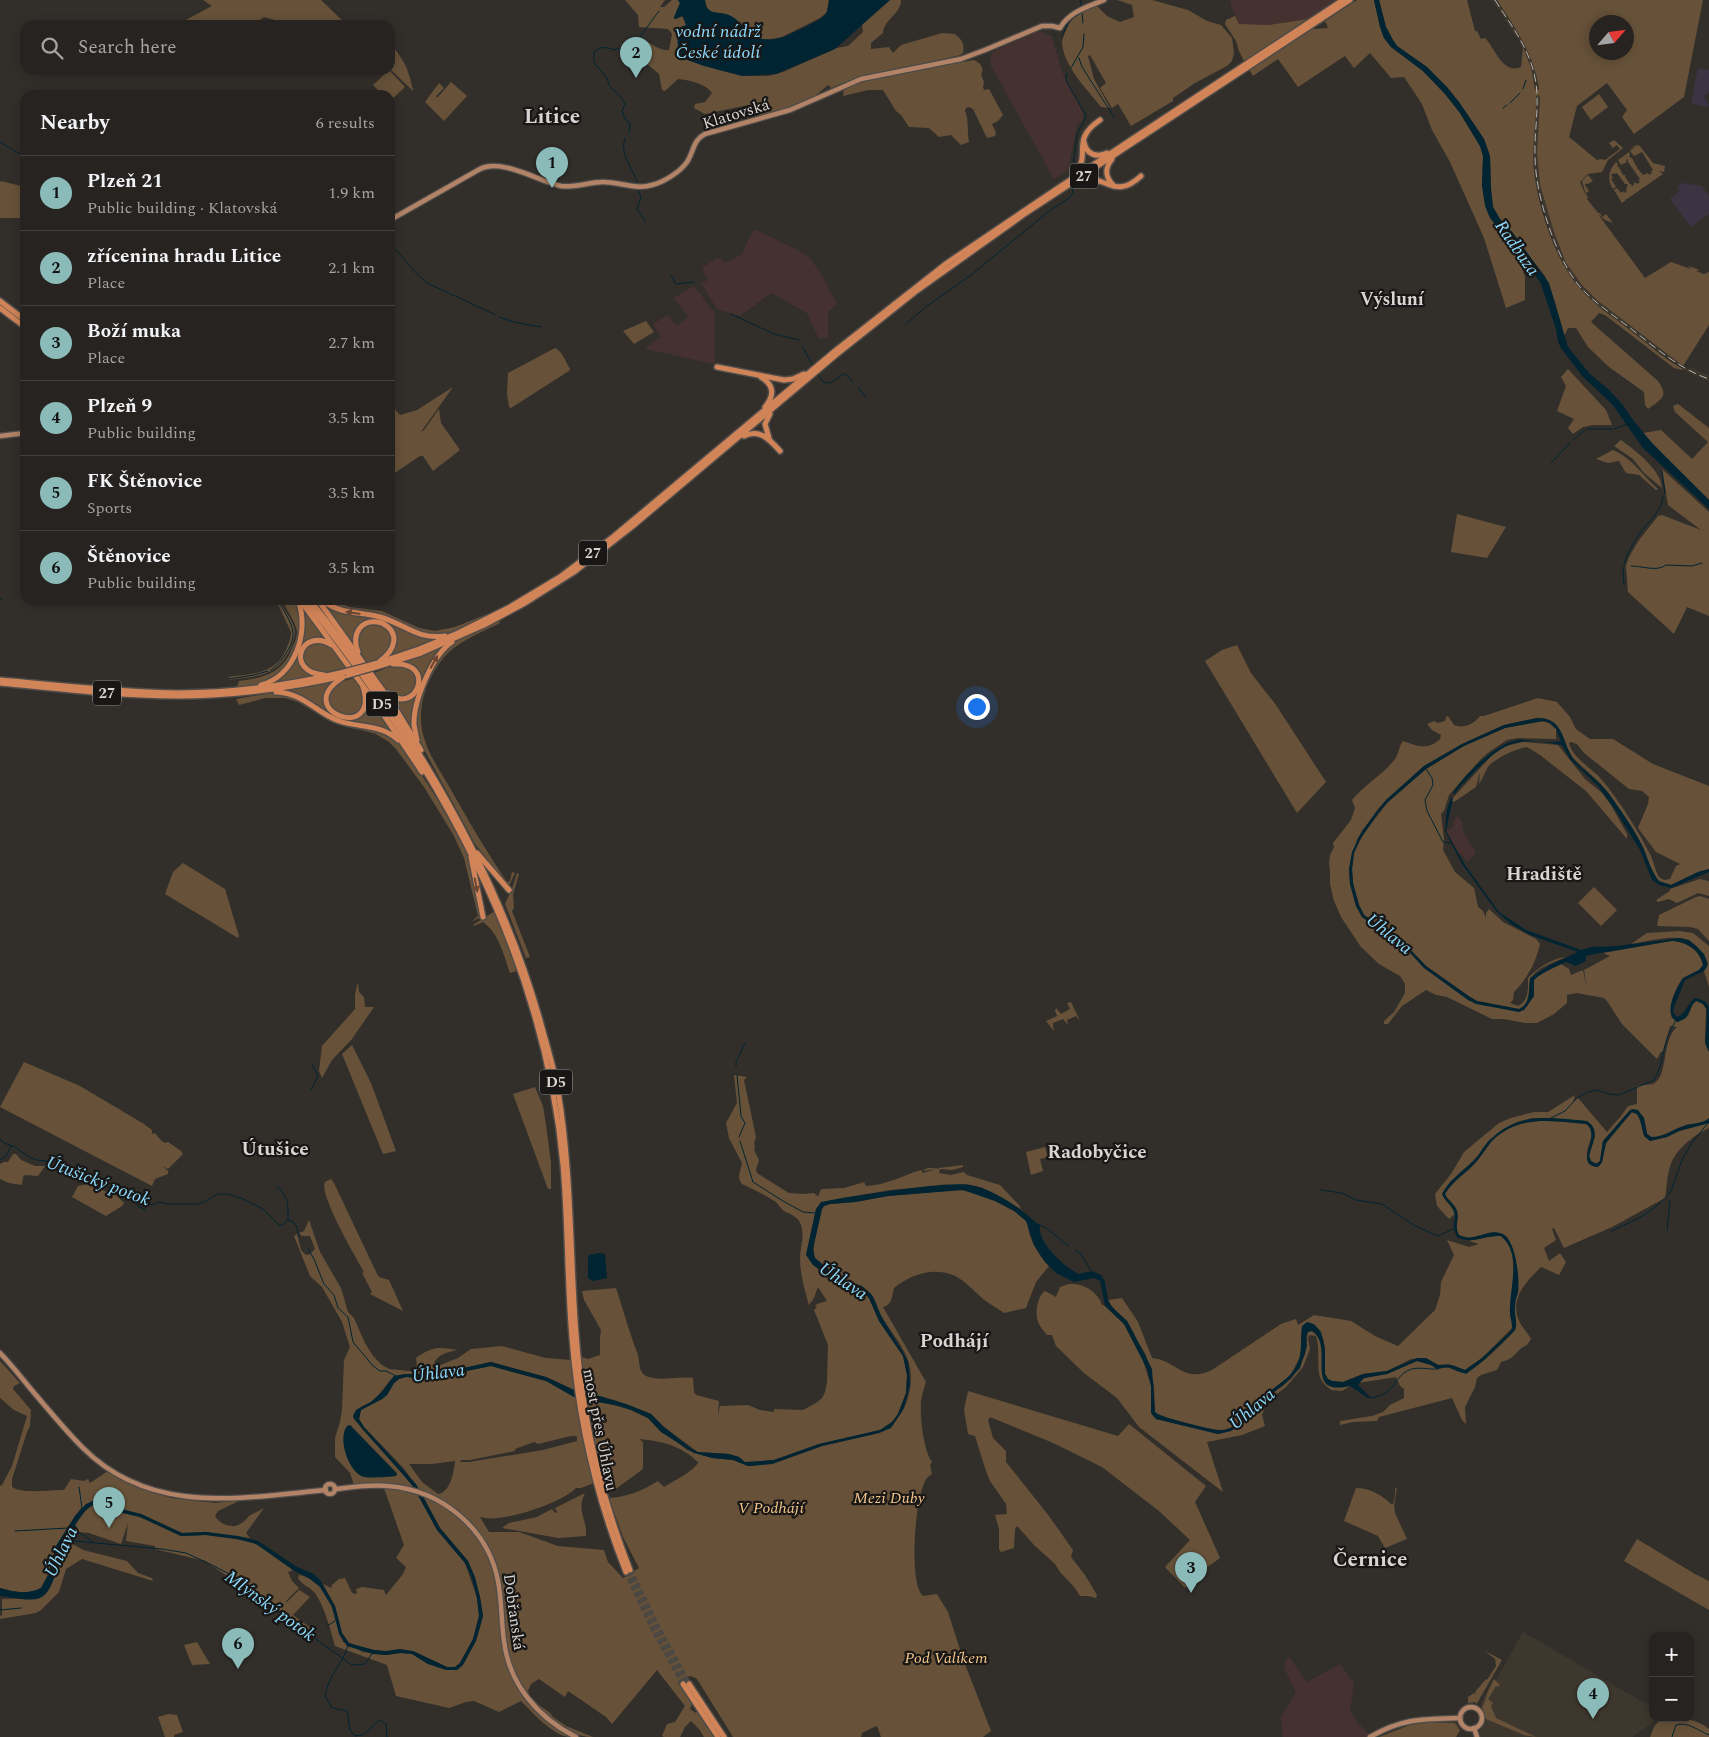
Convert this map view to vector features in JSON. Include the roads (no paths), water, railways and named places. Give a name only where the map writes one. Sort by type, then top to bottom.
[{"type":"highway","name":"27","points":[[375,666],[458,633],[523,600],[579,563],[631,522],[819,364],[934,273],[1055,190],[1343,0]]},
{"type":"highway","name":"27","points":[[0,682],[133,695],[179,696],[258,692],[297,686],[386,664],[421,653],[468,632],[525,603],[574,572],[616,540],[915,292],[984,242],[1350,0]]},
{"type":"highway","points":[[1055,190],[1078,170],[1082,158],[1083,139],[1087,130],[1100,120]]},
{"type":"highway","points":[[1115,186],[1106,174],[1109,163],[1113,158],[1143,139],[1148,133]]},
{"type":"highway","points":[[1083,139],[1086,149],[1095,155],[1106,154],[1124,145]]},
{"type":"highway","points":[[1064,188],[1076,182],[1090,179],[1115,186],[1126,186],[1141,176]]},
{"type":"highway","points":[[0,301],[20,316]]},
{"type":"highway","points":[[0,308],[20,323]]},
{"type":"highway","points":[[718,367],[776,379],[793,379],[819,364]]},
{"type":"highway","points":[[756,375],[768,382],[772,393],[768,404],[756,417]]},
{"type":"highway","points":[[770,441],[765,428],[766,421],[770,413],[782,401]]},
{"type":"highway","points":[[730,444],[751,433],[761,434],[780,451]]},
{"type":"highway","points":[[234,692],[271,682],[282,675],[291,664],[302,630],[300,605]]},
{"type":"highway","points":[[303,605],[361,682],[450,814]]},
{"type":"highway","name":"D5","points":[[309,605],[381,703],[413,751],[472,851]]},
{"type":"highway","name":"D5","points":[[314,605],[368,677],[434,777],[472,851]]},
{"type":"highway","points":[[323,605],[403,719],[434,777]]},
{"type":"highway","points":[[329,605],[336,609],[382,618],[422,636],[437,637],[458,633]]},
{"type":"highway","points":[[361,660],[355,641],[358,631],[368,622],[382,622],[392,632],[394,642],[390,652],[375,666]]},
{"type":"highway","points":[[422,753],[416,735],[414,720],[429,673],[435,659],[443,649],[468,632]]},
{"type":"highway","points":[[330,676],[316,675],[308,672],[301,662],[301,652],[307,643],[317,639],[328,642],[338,650]]},
{"type":"highway","points":[[381,688],[393,697],[401,699],[412,695],[419,684],[417,673],[410,666],[399,663],[386,664]]},
{"type":"highway","name":"27","points":[[234,692],[346,674]]},
{"type":"highway","points":[[346,674],[332,686],[328,693],[329,708],[339,717],[352,717],[362,709],[365,697],[361,682]]},
{"type":"highway","points":[[258,692],[285,692],[297,696],[338,721],[385,731],[400,743],[418,767]]},
{"type":"highway","points":[[472,851],[509,890]]},
{"type":"highway","points":[[472,851],[483,917]]},
{"type":"highway","name":"most přes Úhlavu","points":[[472,851],[490,881],[514,940],[533,996],[558,1089],[568,1166],[576,1357],[606,1506],[628,1571]]},
{"type":"highway","points":[[718,1737],[686,1684],[724,1737]]},
{"type":"main road","name":"Klatovská","points":[[395,217],[488,166],[523,172],[564,186],[600,182],[641,187],[652,186],[683,167],[697,140],[705,134],[790,110],[858,80],[973,55],[1042,26],[1060,28],[1068,17],[1104,0]]},
{"type":"main road","points":[[0,436],[20,434]]},
{"type":"main road","name":"Dobřanská","points":[[0,1353],[84,1449],[121,1475],[146,1487],[168,1494],[198,1499],[224,1499],[326,1490],[330,1494],[334,1493],[335,1489],[381,1485],[421,1493],[443,1503],[476,1532],[494,1564],[499,1587],[505,1649],[519,1686],[532,1704],[546,1718],[560,1729],[576,1737]]},
{"type":"main road","points":[[1467,1708],[1478,1710],[1481,1716],[1480,1722],[1474,1728],[1465,1727],[1461,1723],[1461,1713],[1467,1708]]},
{"type":"main road","points":[[1370,1737],[1406,1721],[1431,1718],[1460,1718]]},
{"type":"main road","points":[[1474,1728],[1477,1737]]},
{"type":"water","name":"vodní nádrž České údolí","points":[[678,0],[705,0],[708,9],[711,11],[727,14],[735,18],[753,36],[768,40],[777,39],[804,28],[822,18],[827,12],[829,0],[890,0],[835,49],[776,74],[742,76],[679,57],[676,52],[678,46],[677,29],[686,25],[683,16],[674,19],[680,3]]},
{"type":"water","name":"Radbuza","points":[[1374,0],[1379,0],[1386,27],[1397,46],[1427,67],[1447,87],[1484,139],[1490,156],[1493,207],[1549,283],[1568,347],[1590,374],[1622,404],[1652,443],[1709,500],[1709,509],[1643,448],[1612,404],[1583,377],[1561,348],[1541,284],[1530,267],[1490,218],[1485,206],[1482,186],[1483,156],[1480,146],[1460,113],[1445,94],[1423,71],[1391,47],[1384,38]]},
{"type":"water","name":"Úhlava","points":[[1537,718],[1552,721],[1557,725],[1572,757],[1610,795],[1636,834],[1659,881],[1671,885],[1698,872],[1709,869],[1709,872],[1671,888],[1659,885],[1652,880],[1640,850],[1616,811],[1598,786],[1570,759],[1562,745],[1535,741],[1514,743],[1496,752],[1476,770],[1455,794],[1453,793],[1464,778],[1482,760],[1501,746],[1518,740],[1561,741],[1556,729],[1550,723],[1544,721],[1505,728],[1464,746],[1426,769],[1388,802],[1359,841],[1354,853],[1353,883],[1364,915],[1404,943],[1426,966],[1470,997],[1477,1001],[1519,1009],[1528,1000],[1530,978],[1550,965],[1578,952],[1530,935],[1511,924],[1497,912],[1462,864],[1445,831],[1447,810],[1451,798],[1453,798],[1446,831],[1465,865],[1499,912],[1526,930],[1581,950],[1592,947],[1680,938],[1689,940],[1696,946],[1704,954],[1708,964],[1704,971],[1685,980],[1673,1012],[1677,1017],[1680,1016],[1695,998],[1707,1003],[1709,1007],[1709,1052],[1705,1043],[1707,1010],[1703,1004],[1696,1001],[1686,1018],[1678,1022],[1673,1019],[1671,1014],[1672,1001],[1683,978],[1699,970],[1703,965],[1696,951],[1687,945],[1671,941],[1586,956],[1586,961],[1575,966],[1567,962],[1545,972],[1534,980],[1534,996],[1524,1010],[1519,1012],[1476,1004],[1468,1000],[1424,968],[1403,945],[1362,917],[1356,906],[1350,884],[1349,869],[1352,852],[1362,831],[1386,800],[1424,766],[1462,744],[1504,725]]},
{"type":"water","name":"Úhlava","points":[[1630,1110],[1638,1110],[1644,1118],[1647,1134],[1651,1137],[1656,1137],[1709,1118],[1709,1123],[1650,1141],[1644,1136],[1637,1114],[1632,1112],[1606,1143],[1602,1162],[1598,1167],[1591,1165],[1588,1161],[1587,1156],[1591,1136],[1590,1129],[1586,1124],[1548,1121],[1524,1123],[1501,1133],[1445,1194],[1457,1211],[1459,1235],[1469,1238],[1495,1232],[1500,1233],[1510,1242],[1516,1259],[1518,1293],[1515,1305],[1515,1330],[1484,1360],[1466,1374],[1448,1367],[1437,1369],[1417,1361],[1387,1374],[1364,1378],[1358,1385],[1371,1398],[1368,1398],[1350,1386],[1335,1387],[1327,1384],[1323,1377],[1319,1338],[1312,1331],[1308,1332],[1306,1336],[1307,1346],[1300,1368],[1246,1420],[1231,1431],[1218,1434],[1156,1419],[1151,1413],[1151,1386],[1147,1369],[1124,1324],[1105,1306],[1100,1281],[1094,1278],[1074,1282],[1056,1273],[1045,1262],[1034,1245],[1026,1221],[1014,1211],[995,1201],[963,1190],[888,1196],[830,1204],[822,1209],[813,1249],[815,1258],[842,1280],[862,1286],[872,1295],[881,1316],[908,1361],[910,1384],[904,1408],[891,1428],[879,1433],[822,1446],[772,1464],[748,1466],[733,1460],[712,1458],[694,1453],[661,1432],[648,1418],[631,1410],[576,1398],[546,1381],[491,1366],[437,1377],[406,1377],[399,1379],[394,1383],[387,1395],[361,1410],[359,1419],[364,1427],[416,1484],[440,1528],[468,1561],[475,1577],[483,1616],[476,1641],[463,1665],[457,1670],[446,1670],[428,1664],[412,1654],[373,1654],[347,1646],[339,1634],[332,1607],[320,1587],[256,1544],[237,1539],[206,1535],[181,1536],[140,1517],[123,1513],[100,1503],[92,1505],[85,1511],[75,1525],[77,1528],[73,1534],[74,1541],[63,1554],[46,1594],[40,1598],[30,1600],[0,1596],[0,1588],[15,1592],[26,1592],[41,1588],[48,1575],[56,1546],[75,1516],[86,1504],[95,1500],[105,1500],[182,1533],[206,1532],[238,1536],[258,1541],[297,1567],[314,1574],[320,1580],[335,1606],[342,1633],[349,1643],[374,1650],[400,1649],[413,1651],[447,1667],[455,1667],[460,1663],[473,1639],[479,1616],[472,1578],[465,1563],[437,1530],[413,1486],[354,1419],[353,1416],[356,1410],[371,1402],[382,1392],[394,1376],[436,1374],[491,1362],[546,1377],[586,1396],[600,1396],[629,1405],[651,1414],[693,1450],[729,1454],[739,1457],[745,1462],[774,1460],[819,1444],[880,1430],[892,1422],[898,1414],[906,1393],[907,1375],[903,1356],[879,1321],[869,1298],[863,1292],[839,1284],[813,1265],[806,1255],[816,1209],[821,1202],[862,1195],[929,1186],[962,1184],[982,1188],[1013,1204],[1040,1226],[1040,1232],[1047,1247],[1073,1271],[1079,1274],[1092,1271],[1101,1275],[1105,1282],[1111,1306],[1127,1321],[1152,1369],[1155,1412],[1178,1421],[1220,1430],[1225,1430],[1238,1424],[1268,1393],[1287,1378],[1296,1367],[1300,1357],[1302,1326],[1307,1322],[1314,1324],[1321,1332],[1325,1349],[1325,1374],[1332,1381],[1343,1382],[1363,1374],[1387,1371],[1417,1358],[1426,1358],[1438,1365],[1452,1365],[1465,1370],[1482,1358],[1511,1331],[1510,1302],[1513,1262],[1508,1244],[1501,1236],[1473,1240],[1457,1237],[1454,1229],[1454,1212],[1442,1194],[1445,1189],[1475,1159],[1485,1145],[1501,1131],[1512,1124],[1536,1118],[1587,1121],[1595,1133],[1589,1157],[1591,1161],[1597,1164],[1600,1161],[1603,1141]]},
{"type":"water","points":[[605,1254],[607,1278],[593,1281],[588,1278],[588,1258],[589,1255]]},
{"type":"water","points":[[350,1425],[397,1474],[396,1476],[364,1477],[354,1469],[346,1455],[343,1439],[347,1426]]},
{"type":"waterway","points":[[1080,0],[1082,8]]},
{"type":"waterway","points":[[629,133],[630,123],[625,119],[622,111],[625,104],[595,64],[594,52],[603,48],[613,50],[621,48],[639,38],[659,11]]},
{"type":"waterway","points":[[1082,12],[1083,23]]},
{"type":"waterway","points":[[1062,36],[1069,21],[1081,13]]},
{"type":"waterway","points":[[1071,68],[1083,47],[1084,34]]},
{"type":"waterway","points":[[1079,58],[1082,67],[1114,117]]},
{"type":"waterway","points":[[1067,74],[1066,81],[1086,117],[1077,134],[1072,174]]},
{"type":"waterway","points":[[1523,89],[1526,80]]},
{"type":"waterway","points":[[1510,103],[1520,93]]},
{"type":"waterway","points":[[1503,108],[1507,105]]},
{"type":"waterway","points":[[625,139],[625,155],[637,182]]},
{"type":"waterway","points":[[0,142],[20,154]]},
{"type":"waterway","points":[[907,323],[927,306],[971,275],[1053,208],[1068,199],[1073,193],[1072,187]]},
{"type":"waterway","points":[[638,190],[641,197],[637,209],[645,221]]},
{"type":"waterway","points":[[395,249],[427,283],[496,315]]},
{"type":"waterway","points":[[671,275],[676,284],[694,282]]},
{"type":"waterway","points":[[731,314],[774,334],[799,340]]},
{"type":"waterway","points":[[499,317],[541,327]]},
{"type":"waterway","points":[[802,346],[812,364]]},
{"type":"waterway","points":[[819,376],[823,382],[830,383],[844,374],[853,382]]},
{"type":"waterway","points":[[858,387],[866,398]]},
{"type":"waterway","points":[[1614,429],[1628,424]]},
{"type":"waterway","points":[[1588,429],[1612,429]]},
{"type":"waterway","points":[[1573,440],[1585,430]]},
{"type":"waterway","points":[[1551,463],[1570,443]]},
{"type":"waterway","points":[[1662,471],[1665,493]]},
{"type":"waterway","points":[[1624,564],[1637,537],[1660,507],[1663,497]]},
{"type":"waterway","points":[[1631,566],[1658,568],[1666,565],[1692,566],[1702,563]]},
{"type":"waterway","points":[[1623,567],[1624,585]]},
{"type":"waterway","points":[[271,670],[286,653],[293,638],[291,625],[281,605]]},
{"type":"waterway","points":[[229,679],[268,671]]},
{"type":"waterway","points":[[1426,769],[1432,778],[1433,785],[1425,800],[1427,811],[1443,842],[1451,843]]},
{"type":"waterway","points":[[1672,1028],[1676,1020]]},
{"type":"waterway","points":[[1551,1118],[1565,1111],[1577,1098],[1588,1092],[1597,1090],[1619,1095],[1654,1080],[1660,1068],[1671,1030]]},
{"type":"waterway","points":[[736,1067],[736,1062],[745,1043]]},
{"type":"waterway","points":[[311,1090],[318,1076],[312,1064]]},
{"type":"waterway","points":[[737,1075],[741,1116],[745,1123],[739,1137]]},
{"type":"waterway","points":[[1668,1195],[1682,1160],[1693,1141],[1708,1123]]},
{"type":"waterway","name":"Útušický potok","points":[[0,1139],[29,1157],[56,1162],[65,1166],[77,1176],[89,1179],[101,1186],[114,1188],[132,1198],[153,1205],[159,1202],[167,1204],[197,1204],[218,1194],[228,1194],[263,1209],[279,1225],[288,1220],[293,1222],[299,1236]]},
{"type":"waterway","points":[[740,1141],[753,1182],[803,1212],[815,1213]]},
{"type":"waterway","points":[[0,1160],[7,1155],[11,1146]]},
{"type":"waterway","points":[[277,1186],[287,1201],[288,1220]]},
{"type":"waterway","points":[[1321,1190],[1342,1193],[1356,1200],[1382,1204],[1415,1226],[1438,1236],[1453,1229]]},
{"type":"waterway","points":[[1611,1231],[1647,1213],[1667,1196]]},
{"type":"waterway","points":[[132,1199],[138,1206],[146,1210]]},
{"type":"waterway","points":[[1667,1230],[1670,1200]]},
{"type":"waterway","points":[[1037,1224],[1046,1228],[1069,1246]]},
{"type":"waterway","name":"Útušický potok","points":[[308,1249],[324,1284],[334,1295],[338,1308],[348,1317],[353,1342],[373,1366],[380,1371],[386,1371],[396,1376]]},
{"type":"waterway","points":[[1075,1250],[1081,1254],[1091,1271]]},
{"type":"waterway","points":[[1371,1398],[1386,1393],[1409,1370],[1416,1368],[1438,1369]]},
{"type":"waterway","points":[[79,1487],[82,1508]]},
{"type":"waterway","name":"Úhlava","points":[[15,1531],[68,1528]]},
{"type":"waterway","name":"Úhlava","points":[[74,1529],[93,1542]]},
{"type":"waterway","name":"Mlýnský potok","points":[[74,1541],[186,1553],[233,1576],[352,1665],[365,1664],[373,1652]]},
{"type":"waterway","points":[[0,1610],[21,1608]]},
{"type":"waterway","points":[[327,1626],[335,1621]]},
{"type":"waterway","points":[[348,1646],[329,1682],[325,1696],[332,1708],[347,1711],[350,1730],[355,1736],[363,1735],[380,1720],[386,1724],[387,1737]]},
{"type":"waterway","points":[[1672,1737],[1676,1725],[1680,1724],[1689,1725],[1709,1735]]},
{"type":"tunnel","points":[[630,1570],[689,1684]]},
{"type":"tunnel","points":[[626,1572],[653,1629],[683,1684]]},
{"type":"railway","points":[[1495,0],[1523,44],[1534,73],[1537,94],[1536,171],[1548,224],[1562,259],[1580,287],[1604,309],[1677,363],[1709,379]]},
{"type":"place","name":"zřícenina hradu Litice","points":[[636,78]]},
{"type":"place","name":"Plzeň 21","points":[[552,188]]},
{"type":"place","name":"FK Štěnovice","points":[[109,1528]]},
{"type":"place","name":"Boží muka","points":[[1191,1593]]},
{"type":"place","name":"Štěnovice","points":[[238,1669]]},
{"type":"place","name":"Plzeň 9","points":[[1593,1719]]},
{"type":"district","name":"Litice","points":[[552,117]]},
{"type":"district","name":"Výsluní","points":[[1392,299]]},
{"type":"district","name":"Hradiště","points":[[1544,874]]},
{"type":"district","name":"Útušice","points":[[275,1149]]},
{"type":"district","name":"Radobyčice","points":[[1097,1152]]},
{"type":"district","name":"Podhájí","points":[[954,1341]]},
{"type":"district","name":"Černice","points":[[1370,1560]]},
{"type":"park label","name":"Mezi Duby","points":[[889,1498]]},
{"type":"park label","name":"V Podhájí","points":[[771,1508]]},
{"type":"park label","name":"Pod Valíkem","points":[[946,1658]]}]
